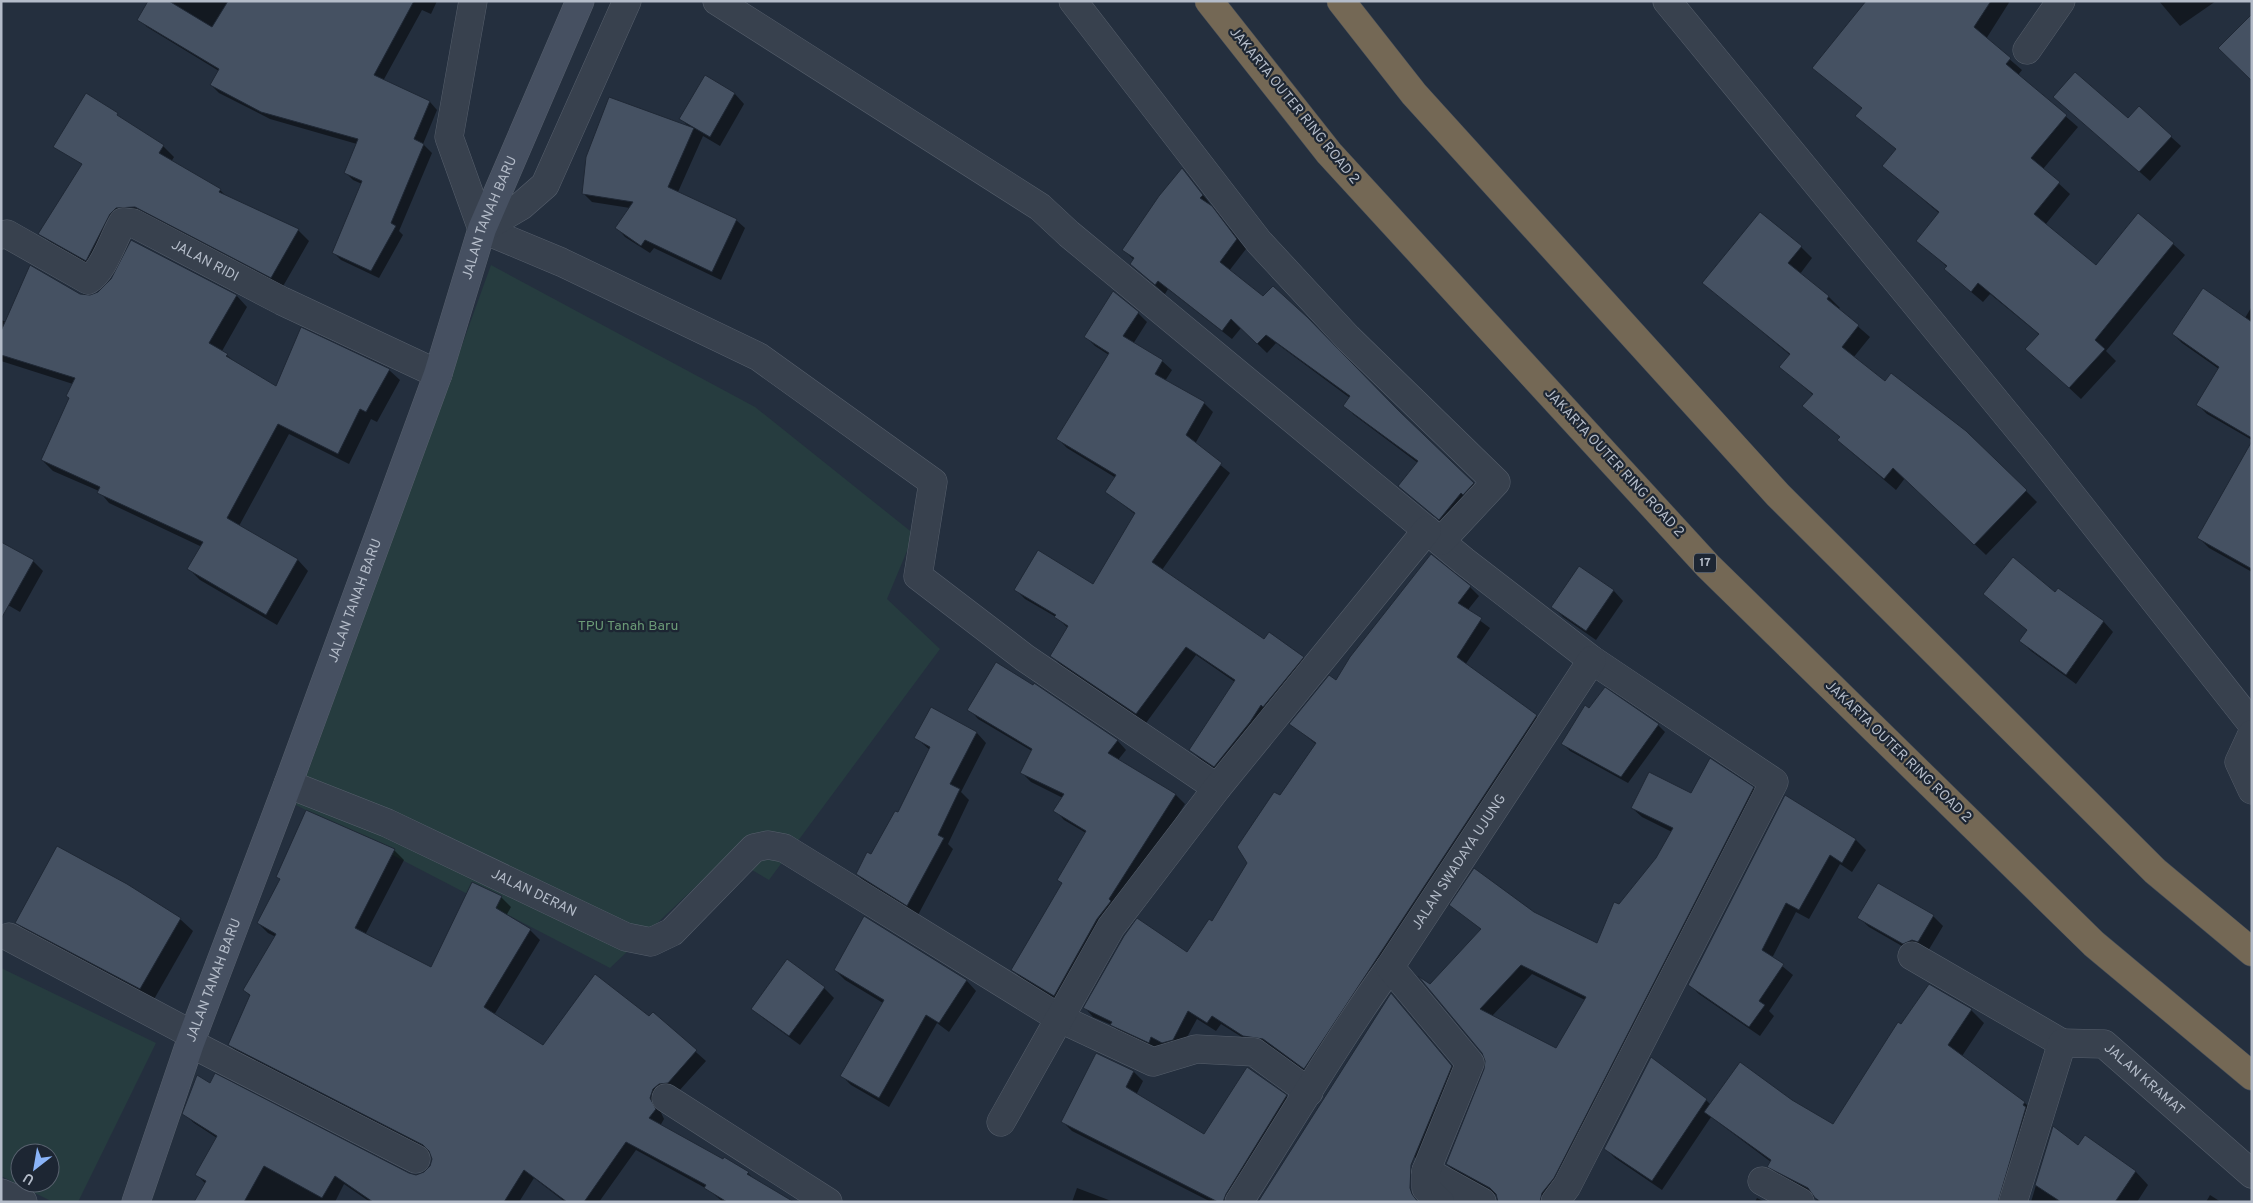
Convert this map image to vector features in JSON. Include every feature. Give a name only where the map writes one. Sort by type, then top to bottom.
[{"type":"highway","name":"JAKARTA OUTER RING ROAD 2","points":[[1209,1],[1329,153],[1708,566],[2094,944],[2252,1076]]},
{"type":"highway","points":[[1341,1],[1414,94],[1778,496],[2155,871],[2252,952]]},
{"type":"main road","name":"JALAN TANAH BARU","points":[[136,1202],[192,1039],[288,784],[438,374],[482,228],[580,1]]},
{"type":"street","points":[[473,1],[449,137],[482,228],[561,262],[759,357],[933,482],[918,576],[1025,658],[1216,788]]},
{"type":"street","points":[[482,228],[521,206],[545,185],[627,1]]},
{"type":"street","points":[[717,1],[1040,207],[1069,234],[1464,561],[1592,660],[1774,782],[1567,1186],[1555,1202]]},
{"type":"street","points":[[1001,1122],[1111,926],[1216,788],[1434,535],[1496,482],[1348,338],[1259,242],[1073,1]]},
{"type":"street","points":[[1667,1],[2029,442],[2252,724]]},
{"type":"street","points":[[2027,50],[2061,1]]},
{"type":"street","name":"JALAN RIDI","points":[[1,235],[7,234],[88,280],[96,276],[123,222],[133,223],[282,301],[438,374]]},
{"type":"street","name":"JALAN SWADAYA UJUNG","points":[[1239,1202],[1309,1092],[1345,1030],[1390,967],[1592,660]]},
{"type":"street","points":[[2252,734],[2239,762],[2252,790]]},
{"type":"street","name":"JALAN DERAN","points":[[288,784],[387,823],[626,937],[651,942],[672,932],[754,848],[768,845],[784,848],[1059,1018]]},
{"type":"street","points":[[9,937],[192,1039],[416,1159]]},
{"type":"street","points":[[1912,956],[2062,1043],[2013,1202]]},
{"type":"street","points":[[1390,967],[1470,1063],[1426,1171],[1426,1188],[1440,1202]]},
{"type":"street","points":[[1059,1018],[1153,1062],[1196,1049],[1254,1052],[1309,1092]]},
{"type":"street","name":"JALAN KRAMAT","points":[[2062,1043],[2104,1044],[2252,1174]]},
{"type":"street","points":[[666,1098],[828,1202]]},
{"type":"street","points":[[1426,1171],[1482,1202]]},
{"type":"street","points":[[1762,1181],[1800,1202]]},
{"type":"street","points":[[1,1193],[23,1202]]},
{"type":"green space","name":"TPU Tanah Baru","points":[[491,265],[755,407],[914,534],[887,599],[940,649],[769,880],[728,856],[610,968],[296,805]]},
{"type":"green space","points":[[1,968],[156,1043],[78,1202],[53,1202],[35,1193],[60,1193],[60,1143],[10,1143],[10,1180],[1,1176]]},
{"type":"building","points":[[148,1],[169,1],[212,27],[228,1],[414,1],[374,75],[430,101],[414,139],[424,144],[391,223],[396,226],[371,271],[332,253],[362,181],[344,173],[358,139],[261,112],[210,85],[219,69],[137,20]]},
{"type":"building","points":[[1866,1],[1991,1],[1974,27],[2011,58],[2006,64],[2067,115],[2031,158],[2060,182],[2034,214],[2096,265],[2138,213],[2174,243],[2095,340],[2105,349],[2069,388],[2025,349],[2039,334],[1978,283],[1971,292],[1944,269],[1947,266],[1916,241],[1939,212],[1882,166],[1896,149],[1855,116],[1862,108],[1812,68]]},
{"type":"building","points":[[2252,14],[2252,81],[2218,48]]},
{"type":"building","points":[[2075,72],[2128,118],[2139,106],[2172,136],[2139,172],[2053,97]]},
{"type":"building","points":[[705,75],[735,93],[710,137],[679,119]]},
{"type":"building","points":[[86,93],[164,145],[159,153],[221,189],[219,192],[299,229],[271,278],[135,207],[116,208],[110,214],[86,261],[38,234],[82,164],[53,147]]},
{"type":"building","points":[[609,97],[694,128],[668,187],[737,219],[712,272],[645,240],[641,246],[615,228],[633,202],[582,194],[586,157]]},
{"type":"building","points":[[1182,168],[1203,195],[1200,198],[1212,206],[1237,239],[1220,262],[1263,296],[1273,286],[1307,317],[1399,411],[1474,483],[1463,495],[1461,493],[1439,520],[1398,486],[1418,461],[1343,406],[1350,396],[1266,335],[1257,344],[1231,319],[1222,331],[1158,281],[1155,285],[1130,264],[1134,258],[1122,250],[1159,196]]},
{"type":"building","points":[[1760,212],[1802,246],[1788,263],[1829,296],[1827,299],[1859,325],[1842,347],[1885,381],[1891,373],[1966,431],[2027,490],[1974,545],[1893,468],[1884,479],[1837,440],[1840,437],[1802,406],[1813,394],[1779,367],[1790,354],[1702,283]]},
{"type":"building","points":[[131,240],[237,295],[209,343],[228,354],[226,356],[276,386],[301,327],[390,369],[366,412],[360,409],[338,454],[278,424],[227,518],[298,559],[266,615],[187,569],[203,542],[97,493],[100,487],[41,460],[69,398],[66,396],[75,378],[1,355],[1,331],[30,265],[80,294],[90,295],[98,292],[111,279]]},
{"type":"building","points":[[2203,288],[2252,322],[2252,438],[2196,405],[2219,367],[2172,334]]},
{"type":"building","points":[[1113,291],[1139,312],[1123,336],[1163,360],[1155,374],[1205,402],[1186,435],[1222,463],[1152,562],[1264,639],[1269,632],[1304,657],[1263,707],[1261,705],[1250,722],[1214,767],[1189,750],[1235,680],[1186,647],[1136,714],[1050,656],[1068,626],[1054,617],[1056,615],[1014,590],[1038,550],[1093,584],[1135,513],[1105,492],[1116,475],[1056,439],[1109,353],[1084,337]]},
{"type":"building","points":[[2252,441],[2252,569],[2197,538]]},
{"type":"building","points":[[1,542],[34,560],[1,619]]},
{"type":"building","points":[[1431,554],[1471,586],[1458,603],[1482,618],[1457,657],[1537,715],[1304,1069],[1263,1039],[1243,1036],[1212,1016],[1207,1023],[1188,1011],[1173,1040],[1162,1043],[1151,1037],[1149,1043],[1110,1025],[1112,1022],[1083,1008],[1124,936],[1137,918],[1187,952],[1209,919],[1212,921],[1247,863],[1237,847],[1274,792],[1280,795],[1316,743],[1289,724],[1329,675],[1336,680],[1350,657]]},
{"type":"building","points":[[2013,557],[2055,592],[2058,588],[2104,621],[2066,675],[2019,641],[2027,630],[1983,594]]},
{"type":"building","points":[[1579,566],[1614,590],[1586,631],[1551,607]]},
{"type":"building","points":[[996,662],[1033,685],[1034,683],[1118,740],[1108,753],[1176,794],[1109,899],[1111,901],[1097,919],[1054,996],[1011,970],[1062,883],[1057,880],[1086,831],[1053,811],[1064,794],[1020,773],[1032,749],[967,710]]},
{"type":"building","points":[[1605,687],[1659,724],[1621,777],[1561,744],[1585,705],[1589,708]]},
{"type":"building","points":[[931,707],[977,732],[950,784],[960,789],[938,835],[944,838],[907,906],[856,874],[867,852],[871,854],[895,811],[898,812],[930,747],[914,738]]},
{"type":"building","points":[[1710,758],[1754,787],[1554,1178],[1542,1193],[1540,1202],[1498,1202],[1496,1194],[1490,1188],[1446,1164],[1484,1069],[1485,1061],[1482,1053],[1418,976],[1430,984],[1481,929],[1449,905],[1474,868],[1534,912],[1597,943],[1614,902],[1619,904],[1656,858],[1673,828],[1631,808],[1649,772],[1691,793]],"holes":[[[1521,965],[1586,997],[1556,1048],[1480,1009]]]},
{"type":"building","points":[[1785,795],[1856,839],[1842,863],[1830,855],[1799,910],[1786,903],[1762,950],[1784,964],[1759,1001],[1765,1005],[1749,1027],[1688,985]]},
{"type":"building","points":[[306,810],[395,849],[355,928],[431,967],[472,882],[502,896],[496,908],[531,929],[484,1007],[543,1045],[595,974],[649,1016],[653,1012],[697,1050],[668,1083],[659,1084],[653,1089],[650,1098],[656,1109],[649,1118],[723,1159],[724,1157],[749,1172],[747,1174],[794,1202],[727,1202],[704,1188],[706,1185],[626,1142],[584,1202],[567,1202],[524,1170],[504,1202],[373,1202],[335,1176],[322,1198],[264,1166],[244,1202],[194,1202],[206,1181],[195,1175],[217,1136],[182,1114],[197,1075],[210,1083],[215,1073],[409,1173],[416,1175],[424,1172],[430,1166],[432,1159],[429,1151],[423,1145],[228,1045],[250,995],[243,990],[276,934],[257,923],[280,879],[276,877]]},
{"type":"building","points":[[57,846],[127,884],[181,918],[140,989],[15,923]]},
{"type":"building","points":[[1878,883],[1934,915],[1918,942],[1912,940],[1903,944],[1857,918]]},
{"type":"building","points":[[864,916],[967,980],[939,1023],[926,1015],[879,1098],[840,1076],[884,1000],[834,970]]},
{"type":"building","points":[[787,959],[825,987],[789,1036],[751,1009]]},
{"type":"building","points":[[1929,984],[1972,1009],[1948,1045],[2025,1102],[2023,1105],[2026,1107],[1998,1202],[1821,1202],[1815,1198],[1808,1188],[1767,1167],[1771,1160],[1704,1112],[1740,1062],[1792,1100],[1833,1124],[1898,1022],[1901,1024]]},
{"type":"building","points":[[1391,993],[1452,1066],[1411,1165],[1410,1188],[1418,1202],[1258,1202]]},
{"type":"building","points":[[1096,1053],[1134,1071],[1126,1087],[1204,1134],[1247,1067],[1287,1095],[1226,1194],[1223,1202],[1218,1202],[1061,1122]]},
{"type":"building","points":[[1651,1057],[1707,1099],[1652,1181],[1604,1149]]},
{"type":"building","points":[[2053,1126],[2078,1145],[2085,1135],[2136,1171],[2115,1202],[2061,1202],[2035,1185]]}]
